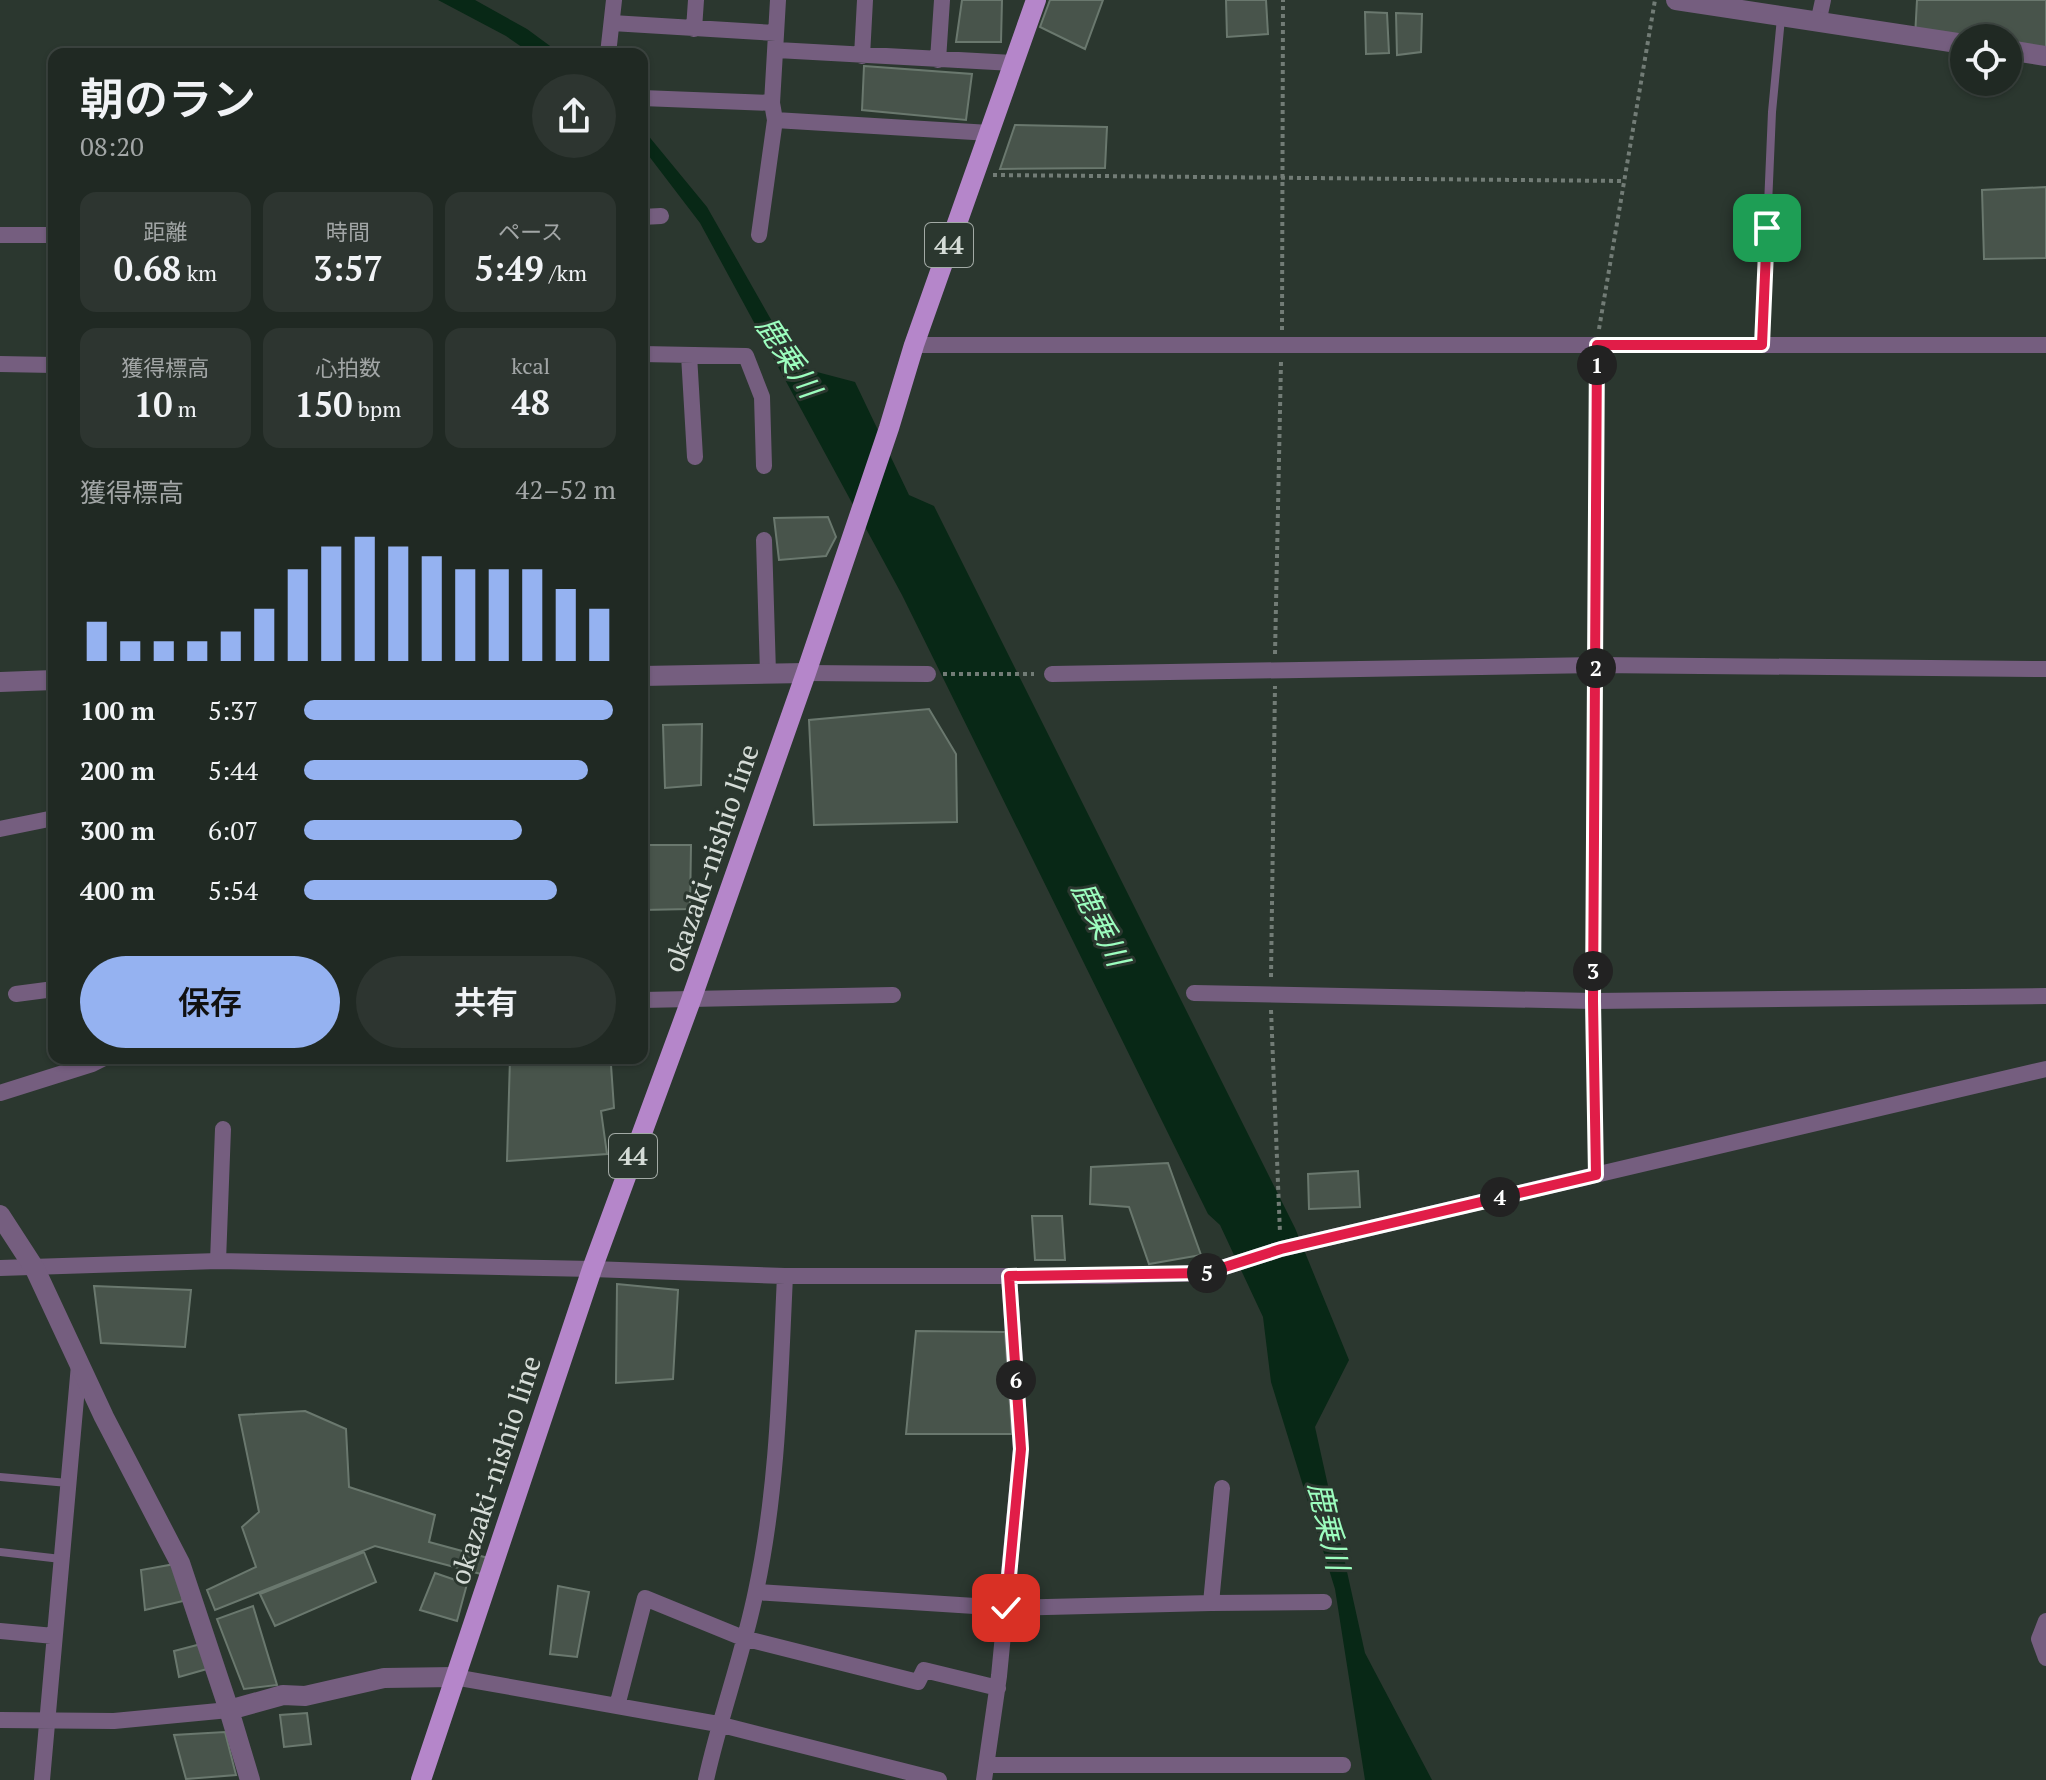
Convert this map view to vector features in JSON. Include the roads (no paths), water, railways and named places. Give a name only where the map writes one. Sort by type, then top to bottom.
[{"type":"main road","name":"okazaki-nishio line","points":[[421,1780],[592,1269],[806,673],[914,345],[1036,0]]},
{"type":"street","points":[[609,48],[614,0]]},
{"type":"street","points":[[694,29],[696,0]]},
{"type":"street","points":[[759,235],[775,120],[772,103],[778,0]]},
{"type":"street","points":[[862,56],[865,0]]},
{"type":"street","points":[[938,60],[942,0]]},
{"type":"street","points":[[1818,23],[1823,0]]},
{"type":"street","points":[[1684,1],[1950,42]]},
{"type":"street","points":[[612,23],[694,29],[862,56],[1013,63]]},
{"type":"street","points":[[2022,52],[2046,56]]},
{"type":"street","points":[[648,98],[772,103]]},
{"type":"street","points":[[775,120],[990,133]]},
{"type":"street","points":[[648,217],[661,216]]},
{"type":"street","points":[[0,235],[48,235]]},
{"type":"street","points":[[914,345],[2046,345]]},
{"type":"street","points":[[648,354],[746,356],[762,397],[764,466]]},
{"type":"street","points":[[689,355],[695,457]]},
{"type":"street","points":[[0,364],[48,365]]},
{"type":"street","points":[[764,540],[768,673]]},
{"type":"street","points":[[1052,674],[1596,665],[2046,669]]},
{"type":"street","points":[[648,676],[928,674]]},
{"type":"street","points":[[0,682],[48,680]]},
{"type":"street","points":[[0,829],[48,819]]},
{"type":"street","points":[[16,994],[48,990]]},
{"type":"street","points":[[1194,993],[1593,1001],[2046,996]]},
{"type":"street","points":[[648,1000],[893,995]]},
{"type":"street","points":[[0,1093],[86,1064]]},
{"type":"street","points":[[0,1268],[218,1261],[785,1276],[1206,1273],[1281,1249],[2046,1069]]},
{"type":"street","points":[[218,1261],[223,1129]]},
{"type":"street","points":[[0,1215],[35,1269],[79,1365],[180,1563],[250,1780]]},
{"type":"street","points":[[706,1780],[718,1724],[756,1592],[771,1497],[785,1276]]},
{"type":"street","points":[[1009,1276],[1021,1449],[998,1688],[986,1772],[1343,1765]]},
{"type":"street","points":[[42,1780],[79,1365]]},
{"type":"street","points":[[1211,1603],[1222,1488]]},
{"type":"street","points":[[756,1592],[1006,1608],[1324,1602]]},
{"type":"street","points":[[617,1706],[645,1598],[743,1638],[918,1682],[924,1670],[998,1688]]},
{"type":"street","points":[[2046,1621],[2039,1639],[2046,1658]]},
{"type":"street","points":[[0,1631],[54,1636]]},
{"type":"street","points":[[0,1720],[114,1721],[229,1710],[283,1695],[305,1696],[384,1678],[454,1677],[718,1724],[939,1780]]},
{"type":"lane","points":[[1762,345],[1772,112],[1782,17]]},
{"type":"lane","points":[[0,1477],[68,1483]]},
{"type":"lane","points":[[0,1552],[61,1559]]},
{"type":"water","points":[[438,0],[475,0],[527,29],[553,48],[523,48]]},
{"type":"water","name":"鹿乗川","points":[[648,135],[707,207],[798,367],[855,382],[909,495],[934,506],[1295,1228],[1349,1360],[1315,1427],[1365,1653],[1432,1780],[1365,1780],[1335,1589],[1271,1382],[1263,1317],[1220,1225],[1208,1214],[902,595],[700,223],[648,155]]}]
